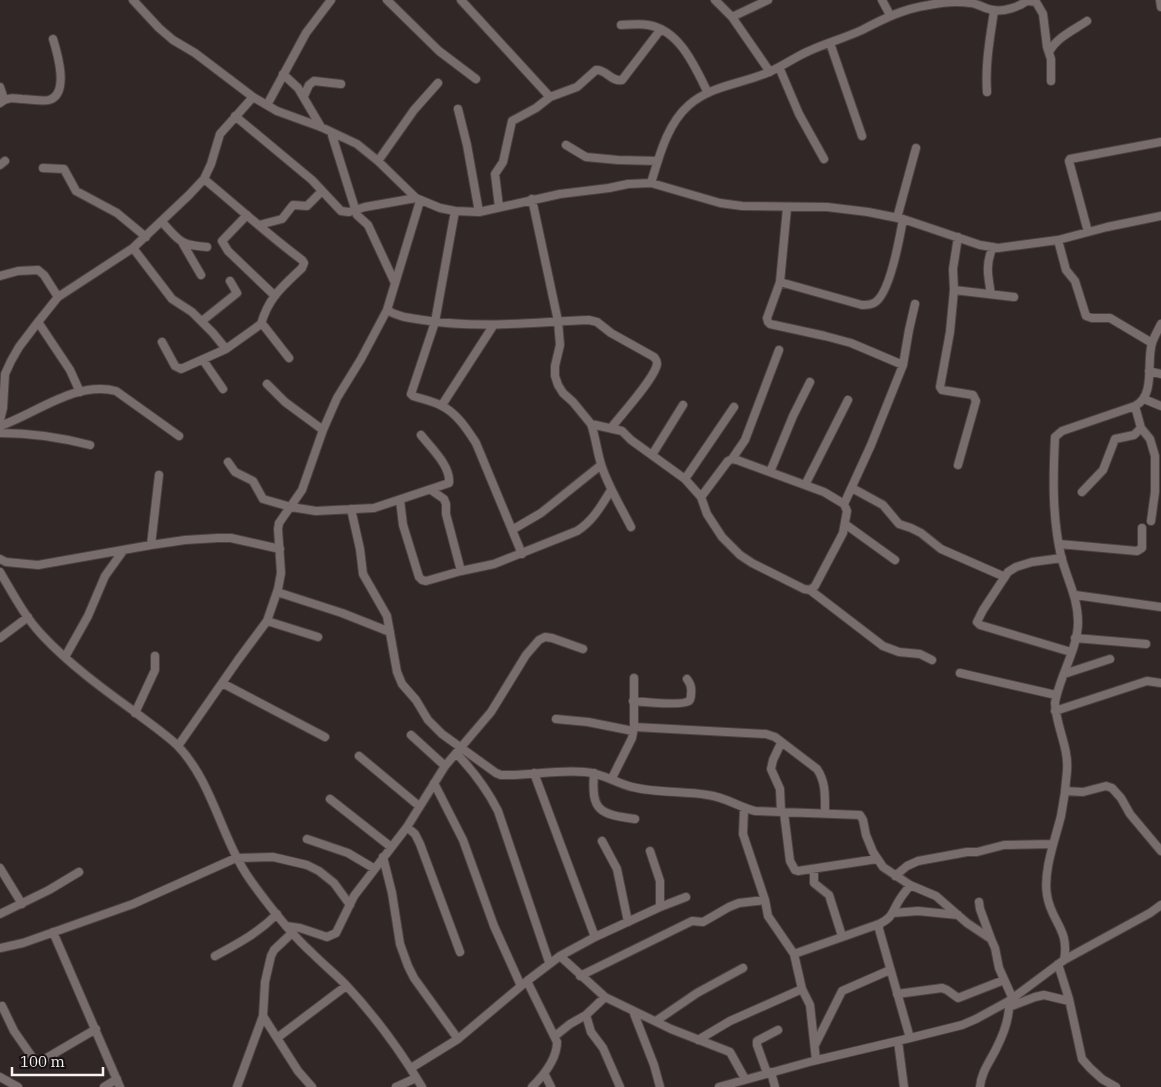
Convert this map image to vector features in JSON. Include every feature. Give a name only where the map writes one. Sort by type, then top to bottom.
[{"type":"street","points":[[133,0],[173,40],[195,53],[253,97],[278,111],[321,127],[357,144],[378,161],[418,200],[440,208],[479,212],[532,199],[628,184],[651,183],[720,203],[787,208],[827,207],[900,218],[993,248],[1058,240],[1161,216]]},
{"type":"street","points":[[267,105],[306,33],[331,0]]},
{"type":"street","points":[[387,0],[439,51],[476,79]]},
{"type":"street","points":[[715,0],[732,17],[770,72]]},
{"type":"street","points":[[732,17],[768,0]]},
{"type":"street","points":[[882,0],[890,15]]},
{"type":"street","points":[[987,92],[987,57],[992,10],[989,0]]},
{"type":"street","points":[[651,183],[667,138],[680,114],[697,99],[720,87],[770,72],[811,50],[861,30],[890,15],[912,8],[948,1],[971,3],[992,10],[1014,8],[1028,0],[1036,2],[1043,14],[1051,59],[1051,81]]},
{"type":"street","points":[[1160,0],[1161,7]]},
{"type":"street","points":[[464,1],[550,97]]},
{"type":"street","points":[[1050,52],[1055,43],[1062,37],[1087,22]]},
{"type":"street","points":[[621,25],[647,24],[661,29],[680,45],[689,56],[708,92]]},
{"type":"street","points":[[499,207],[495,174],[503,162],[512,121],[536,108],[550,97],[577,87],[599,70],[616,81],[622,80],[661,29]]},
{"type":"street","points":[[0,87],[2,101],[10,98],[48,101],[57,95],[60,65],[53,39]]},
{"type":"street","points":[[830,43],[862,136]]},
{"type":"street","points":[[779,67],[799,114],[824,159]]},
{"type":"street","points":[[283,74],[304,96],[321,127]]},
{"type":"street","points":[[304,96],[309,85],[314,81],[341,84]]},
{"type":"street","points":[[378,161],[414,110],[438,83]]},
{"type":"street","points":[[0,420],[3,408],[5,374],[19,347],[38,322],[58,298],[134,248],[204,179],[211,164],[220,134],[253,97]]},
{"type":"street","points":[[458,109],[479,212]]},
{"type":"street","points":[[235,116],[289,160],[322,191],[338,210],[349,212],[365,207],[418,200]]},
{"type":"street","points":[[331,132],[356,210],[359,217],[368,225],[394,281]]},
{"type":"street","points":[[1088,232],[1070,159],[1161,142]]},
{"type":"street","points":[[566,145],[586,157],[658,161]]},
{"type":"street","points":[[780,282],[862,305],[872,304],[879,300],[898,250],[900,218],[916,148]]},
{"type":"street","points":[[44,168],[64,169],[76,191],[117,213],[146,237]]},
{"type":"street","points":[[162,342],[177,368],[182,369],[226,349],[261,324],[265,308],[302,268],[304,263],[204,179]]},
{"type":"street","points":[[259,225],[282,219],[294,205],[307,206],[322,191]]},
{"type":"street","points":[[532,199],[558,321],[560,345],[555,366],[555,376],[558,385],[591,424],[598,444],[601,465],[611,490],[631,527]]},
{"type":"street","points":[[178,746],[267,621],[281,573],[279,523],[302,490],[323,430],[337,398],[361,359],[387,310],[418,200]]},
{"type":"street","points":[[787,208],[780,282],[767,318],[768,322],[851,343],[903,365]]},
{"type":"street","points":[[455,211],[435,322],[411,391],[413,396],[442,405],[456,417],[476,443],[522,554]]},
{"type":"street","points":[[247,215],[222,241],[228,252],[275,296]]},
{"type":"street","points":[[162,222],[183,244],[201,275]]},
{"type":"street","points":[[958,237],[954,255],[954,290],[950,332],[940,387],[942,390],[972,395],[976,401],[958,465]]},
{"type":"street","points":[[1058,240],[1066,270],[1075,281],[1086,316],[1110,318],[1152,343]]},
{"type":"street","points":[[183,244],[207,247]]},
{"type":"street","points":[[134,248],[172,299],[202,321],[226,349]]},
{"type":"street","points":[[991,294],[987,274],[988,258],[993,248]]},
{"type":"street","points":[[0,276],[18,271],[38,270],[44,275],[58,298]]},
{"type":"street","points":[[202,321],[237,293],[230,281]]},
{"type":"street","points":[[954,290],[1014,297]]},
{"type":"street","points":[[844,504],[871,445],[903,365],[916,304]]},
{"type":"street","points":[[387,310],[403,317],[435,322],[493,326],[558,321],[589,320],[597,322],[611,333],[654,357],[657,361],[657,366],[649,380],[610,428]]},
{"type":"street","points":[[38,322],[70,370],[80,392]]},
{"type":"street","points":[[261,324],[289,358]]},
{"type":"street","points":[[1116,1087],[1102,1079],[1082,1059],[1061,962],[1065,940],[1047,896],[1047,882],[1053,844],[1061,815],[1068,761],[1055,711],[1056,695],[1078,625],[1075,595],[1059,544],[1052,484],[1055,437],[1062,431],[1135,406],[1144,399],[1148,391],[1148,371],[1152,343],[1161,324]]},
{"type":"street","points":[[442,405],[493,326]]},
{"type":"street","points":[[701,497],[745,440],[779,350]]},
{"type":"street","points":[[203,360],[222,389]]},
{"type":"street","points":[[1148,371],[1161,374]]},
{"type":"street","points":[[770,472],[793,416],[810,382]]},
{"type":"street","points":[[267,384],[285,402],[323,430]]},
{"type":"street","points":[[0,426],[62,397],[100,388],[116,391],[179,436]]},
{"type":"street","points":[[1144,399],[1161,406]]},
{"type":"street","points":[[805,485],[848,400]]},
{"type":"street","points":[[652,455],[683,406]]},
{"type":"street","points":[[685,479],[734,406]]},
{"type":"street","points":[[1135,406],[1141,428],[1150,439],[1155,456],[1155,492],[1151,522]]},
{"type":"street","points":[[591,424],[622,431],[631,440],[685,479],[701,497],[706,514],[722,537],[752,563],[804,590],[810,590],[883,646],[899,652],[920,654],[932,660]]},
{"type":"street","points":[[1082,492],[1103,470],[1115,439],[1134,435],[1141,428]]},
{"type":"street","points":[[0,432],[54,436],[90,445]]},
{"type":"street","points":[[228,462],[235,472],[253,481],[262,498],[291,507],[316,511],[374,508],[447,485],[450,481],[445,467],[421,435]]},
{"type":"street","points":[[732,459],[824,492],[844,504],[847,511],[843,533],[810,590]]},
{"type":"street","points":[[512,530],[541,513],[601,465]]},
{"type":"street","points":[[151,545],[159,475]]},
{"type":"street","points":[[852,488],[882,505],[898,524],[921,533],[941,549],[1005,577]]},
{"type":"street","points":[[431,490],[444,500],[446,504],[446,514],[461,571]]},
{"type":"street","points":[[400,500],[404,525],[420,578],[426,581],[494,564],[577,531],[594,516],[611,490]]},
{"type":"street","points":[[351,509],[360,548],[363,574],[387,616],[397,672],[402,684],[416,700],[428,720],[460,751],[489,793],[498,812],[550,962]]},
{"type":"street","points":[[845,524],[895,560]]},
{"type":"street","points":[[1059,544],[1137,551],[1142,548],[1142,528]]},
{"type":"street","points":[[0,559],[13,563],[38,565],[185,540],[225,538],[280,550]]},
{"type":"street","points":[[65,657],[88,616],[104,576],[123,551]]},
{"type":"street","points":[[1062,558],[1032,562],[1016,567],[1008,572],[977,620],[978,624],[1071,652]]},
{"type":"street","points":[[0,572],[28,617],[42,635],[65,657],[178,746],[191,763],[204,786],[236,858],[251,880],[286,926],[346,986],[385,1033],[411,1068],[422,1087]]},
{"type":"street","points":[[277,592],[390,632]]},
{"type":"street","points":[[1075,595],[1161,607]]},
{"type":"street","points":[[0,638],[28,617]]},
{"type":"street","points":[[267,621],[318,637]]},
{"type":"street","points":[[286,926],[300,928],[327,937],[332,936],[340,926],[354,896],[407,827],[445,766],[460,751],[491,712],[526,656],[539,640],[545,637],[552,638],[583,649]]},
{"type":"street","points":[[1075,638],[1146,644]]},
{"type":"street","points":[[135,713],[156,670],[155,656]]},
{"type":"street","points":[[1064,674],[1110,659]]},
{"type":"street","points":[[960,673],[1056,695]]},
{"type":"street","points":[[612,778],[630,746],[634,729],[634,678]]},
{"type":"street","points":[[633,701],[686,702],[691,697],[691,687],[687,679]]},
{"type":"street","points":[[1055,711],[1147,681],[1161,683]]},
{"type":"street","points":[[222,683],[325,737]]},
{"type":"street","points":[[556,719],[634,729],[766,734],[775,737],[817,769],[822,776],[825,813]]},
{"type":"street","points":[[411,735],[445,766]]},
{"type":"street","points":[[781,743],[771,769],[780,789],[782,813],[793,868],[798,871],[877,859]]},
{"type":"street","points":[[460,751],[501,775],[565,771],[594,773],[650,791],[718,797],[744,809],[755,811],[856,814],[862,817],[866,835],[877,859],[883,867],[910,885],[936,896],[991,939]]},
{"type":"street","points":[[359,756],[419,806]]},
{"type":"street","points":[[534,773],[595,937]]},
{"type":"street","points":[[594,773],[592,790],[600,810],[610,815],[635,819]]},
{"type":"street","points":[[434,784],[463,840],[494,926],[555,1036],[557,1047],[544,1075],[532,1087]]},
{"type":"street","points":[[1065,791],[1083,792],[1109,786],[1121,798],[1130,814],[1161,851]]},
{"type":"street","points":[[330,799],[391,847]]},
{"type":"street","points":[[744,809],[743,834],[772,922],[794,954],[802,989],[810,1005],[816,1060]]},
{"type":"street","points":[[407,827],[420,844],[460,952]]},
{"type":"street","points":[[307,839],[348,853],[375,869]]},
{"type":"street","points":[[602,841],[616,868],[628,922]]},
{"type":"street","points":[[894,876],[907,866],[918,861],[978,852],[1004,845],[1053,844]]},
{"type":"street","points":[[650,851],[660,881],[660,907]]},
{"type":"street","points":[[0,948],[24,943],[133,904],[236,858],[273,857],[307,865],[319,871],[334,883],[350,905]]},
{"type":"street","points":[[383,857],[392,893],[400,944],[408,966],[414,978],[458,1039]]},
{"type":"street","points":[[0,868],[22,904]]},
{"type":"street","points":[[814,869],[814,883],[829,895],[842,936]]},
{"type":"street","points":[[0,914],[22,904],[78,872]]},
{"type":"street","points":[[794,954],[879,924],[888,919],[910,885]]},
{"type":"street","points":[[411,1068],[458,1039],[550,962],[595,937],[686,897]]},
{"type":"street","points":[[580,976],[692,921],[703,922],[728,907],[739,903],[765,900]]},
{"type":"street","points":[[979,902],[981,915],[995,948],[1010,1002],[1001,1040],[984,1072],[980,1087]]},
{"type":"street","points":[[719,1087],[769,1072],[910,1038],[976,1019],[1010,1002],[1061,962],[1150,913],[1161,905]]},
{"type":"street","points":[[893,914],[918,911],[958,915]]},
{"type":"street","points":[[215,956],[262,929],[277,914]]},
{"type":"street","points":[[879,924],[910,1038]]},
{"type":"street","points":[[53,932],[118,1083],[104,1087]]},
{"type":"street","points":[[237,1087],[263,1016],[265,982],[271,956],[274,950],[292,932]]},
{"type":"street","points":[[560,956],[605,997],[698,1040],[730,1052],[745,1079]]},
{"type":"street","points":[[656,1021],[697,993],[744,968]]},
{"type":"street","points":[[815,1045],[842,992],[890,970]]},
{"type":"street","points":[[897,994],[942,988],[958,998],[1004,980]]},
{"type":"street","points":[[277,1038],[346,986]]},
{"type":"street","points":[[698,1040],[730,1021],[802,989]]},
{"type":"street","points":[[1010,1002],[1044,995],[1069,1001]]},
{"type":"street","points":[[555,1036],[570,1024],[586,1015],[605,997]]},
{"type":"street","points":[[2,1006],[14,1031],[38,1063],[96,1029]]},
{"type":"street","points":[[633,1011],[654,1065],[660,1087]]},
{"type":"street","points":[[586,1015],[591,1032],[603,1048],[620,1087]]},
{"type":"street","points":[[263,1016],[298,1071],[312,1087]]},
{"type":"street","points":[[775,1087],[757,1041],[778,1030]]},
{"type":"street","points":[[898,1041],[904,1087]]},
{"type":"street","points":[[544,1075],[551,1087]]},
{"type":"street","points":[[0,1077],[18,1087]]},
{"type":"street","points":[[396,1087],[416,1078]]}]
